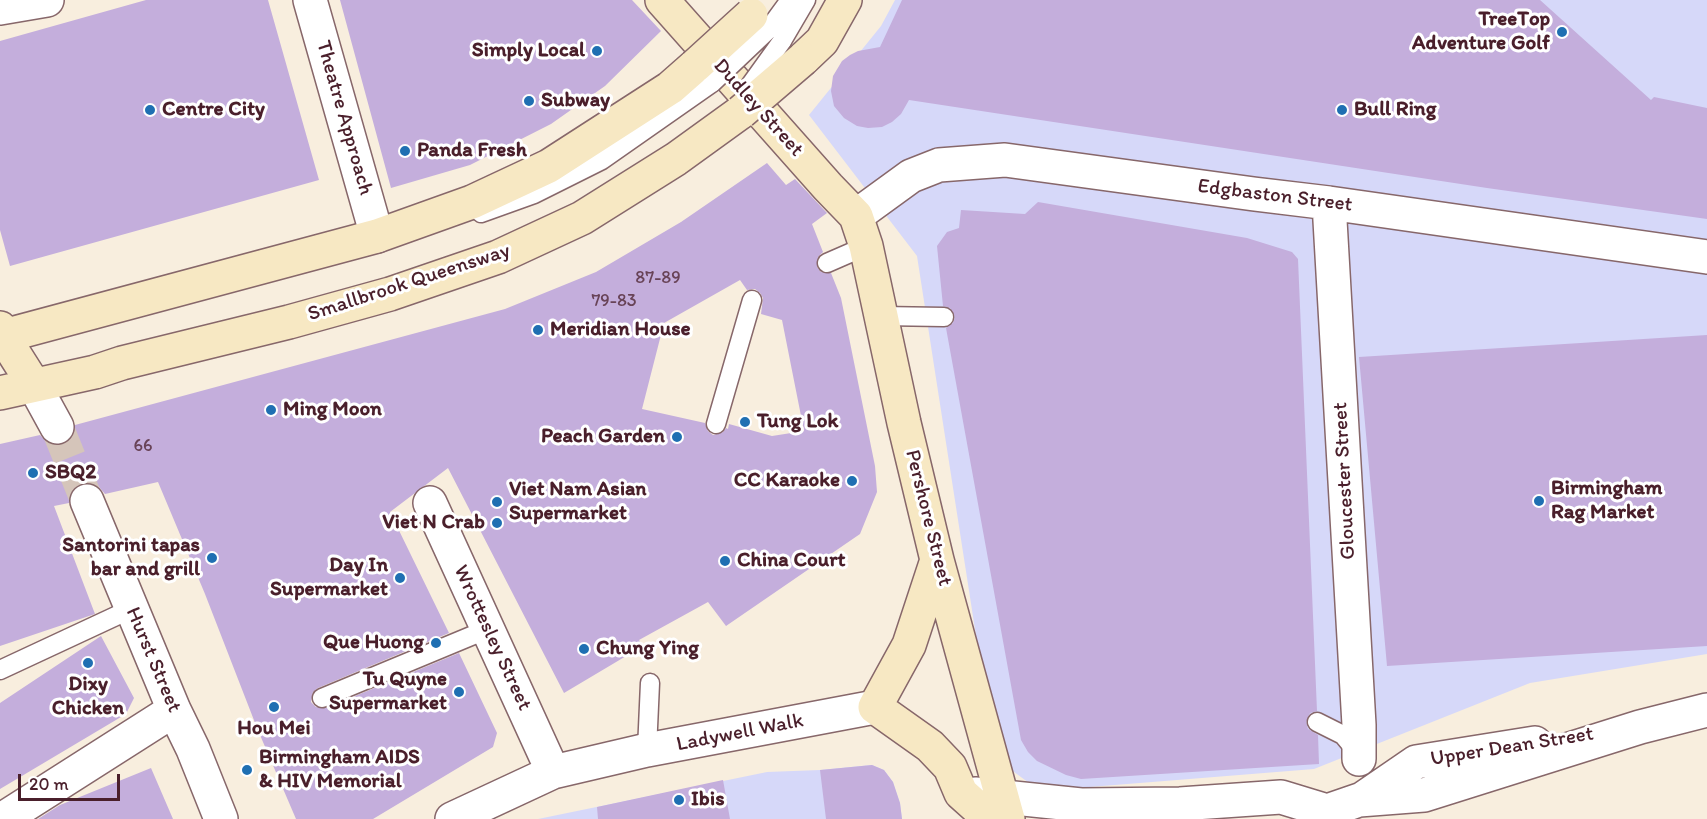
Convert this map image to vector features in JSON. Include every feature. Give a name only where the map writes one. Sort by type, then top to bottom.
[{"type":"street","points":[[0,8],[47,0]]},
{"type":"street","name":"Theatre Approach","points":[[310,0],[377,236]]},
{"type":"street","name":"Dudley Street","points":[[662,0],[822,192],[856,216]]},
{"type":"street","name":"Smallbrook Queensway","points":[[1,333],[377,236],[472,202],[549,166],[669,88],[704,75],[773,29],[822,40],[845,0]]},
{"type":"street","name":"Smallbrook Queensway","points":[[0,393],[95,372],[390,294],[498,257],[582,218],[676,159],[737,108],[773,29]]},
{"type":"street","name":"Edgbaston Street","points":[[856,216],[911,176],[939,165],[1005,160],[1329,202],[1707,257]]},
{"type":"street","name":"Gloucester Street","points":[[1329,202],[1359,756]]},
{"type":"street","name":"Pershore Street","points":[[856,216],[866,246],[937,560],[981,725],[1000,811]]},
{"type":"street","points":[[1,333],[34,384],[57,428]]},
{"type":"street","name":"Hurst Street","points":[[87,501],[221,819]]},
{"type":"street","name":"Wrottesley Street","points":[[430,503],[554,772]]},
{"type":"street","points":[[937,560],[909,645],[875,706],[930,746],[950,767],[964,806]]},
{"type":"street","name":"Ladywell Walk","points":[[463,813],[554,772],[647,750],[875,706]]},
{"type":"street","points":[[3,819],[174,710]]},
{"type":"street","name":"Upper Dean Street","points":[[964,806],[1000,811],[1081,805],[1180,804],[1281,797],[1323,815],[1361,810],[1424,795],[1640,727],[1707,710]]},
{"type":"lane","points":[[773,29],[790,0]]},
{"type":"lane","points":[[773,29],[806,0]]},
{"type":"lane","points":[[827,263],[866,246]]},
{"type":"lane","points":[[716,424],[752,300]]},
{"type":"lane","points":[[881,315],[944,317]]},
{"type":"lane","points":[[0,670],[131,609]]},
{"type":"lane","points":[[322,698],[488,629]]},
{"type":"lane","points":[[647,750],[650,683]]},
{"type":"lane","points":[[1317,722],[1343,735],[1359,756],[1361,810]]},
{"type":"shaded area","points":[[895,0],[1707,0],[1707,654],[1530,683],[1314,769],[1040,791],[995,758],[917,256],[809,115],[881,26]]},
{"type":"shaded area","points":[[872,765],[884,770],[893,782],[900,803],[902,819],[538,819],[767,772]]},
{"type":"building","name":"Centre City","points":[[146,0],[268,0],[319,180],[10,266],[0,230],[0,41]]},
{"type":"building","points":[[340,0],[632,0],[661,31],[605,86],[551,124],[470,165],[391,188]]},
{"type":"building","name":"Bull Ring","points":[[902,0],[1540,0],[1651,100],[1654,97],[1707,108],[1707,219],[909,100],[901,114],[882,127],[857,126],[844,118],[834,106],[831,91],[833,76],[842,61],[850,55],[858,51],[880,47]]},
{"type":"building","points":[[767,163],[786,185],[795,179],[827,213],[812,224],[823,252],[818,257],[817,267],[821,272],[831,273],[841,298],[875,466],[877,492],[860,534],[726,626],[708,602],[639,640],[643,646],[564,693],[448,468],[390,512],[449,633],[318,688],[313,692],[311,702],[316,707],[326,708],[459,653],[497,733],[493,747],[373,819],[296,819],[158,482],[105,494],[98,486],[89,482],[80,484],[72,490],[69,503],[54,506],[95,614],[0,646],[0,444],[40,435],[48,443],[57,446],[65,444],[73,436],[75,425],[505,309],[596,272],[681,222]],"holes":[[[740,280],[747,290],[755,289],[763,298],[761,314],[782,320],[804,431],[772,436],[729,424],[728,429],[713,435],[708,431],[705,423],[642,409],[664,323]]]},
{"type":"building","points":[[1038,202],[1247,238],[1292,252],[1298,259],[1317,711],[1310,713],[1306,722],[1308,729],[1318,735],[1319,764],[1081,779],[1066,775],[1037,761],[1021,740],[946,328],[953,323],[955,317],[950,308],[943,306],[937,246],[947,232],[959,228],[961,210],[1025,214]]},
{"type":"building","name":"Birmingham Rag Market","points":[[1707,335],[1707,646],[1387,666],[1359,357]]},
{"type":"building","points":[[101,636],[134,698],[126,714],[0,789],[0,703]]},
{"type":"building","points":[[872,765],[884,770],[893,782],[900,803],[902,819],[826,819],[820,770]]},
{"type":"building","points":[[151,768],[173,819],[38,819],[60,805]]},
{"type":"building","name":"Ibis","points":[[723,780],[730,819],[598,819],[597,807]]},
{"type":"tunnel","points":[[57,427],[87,501]]},
{"type":"place","name":"TreeTop Adventure Golf","points":[[1562,32]]},
{"type":"place","name":"Simply Local","points":[[597,51]]},
{"type":"place","name":"Subway","points":[[529,101]]},
{"type":"place","name":"Centre City","points":[[150,110]]},
{"type":"place","name":"Bull Ring","points":[[1342,110]]},
{"type":"place","name":"Panda Fresh","points":[[405,151]]},
{"type":"place","name":"Meridian House","points":[[538,330]]},
{"type":"place","name":"Ming Moon","points":[[271,410]]},
{"type":"place","name":"Tung Lok","points":[[745,422]]},
{"type":"place","name":"Peach Garden","points":[[677,437]]},
{"type":"place","name":"SBQ2","points":[[33,473]]},
{"type":"place","name":"CC Karaoke","points":[[852,481]]},
{"type":"place","name":"Birmingham Rag Market","points":[[1539,501]]},
{"type":"place","name":"Viet Nam Asian Supermarket","points":[[497,502]]},
{"type":"place","name":"Viet N Crab","points":[[497,523]]},
{"type":"place","name":"Santorini tapas bar and grill","points":[[212,558]]},
{"type":"place","name":"China Court","points":[[725,561]]},
{"type":"place","name":"Day In Supermarket","points":[[400,578]]},
{"type":"place","name":"Que Huong","points":[[436,643]]},
{"type":"place","name":"Chung Ying","points":[[584,649]]},
{"type":"place","name":"Dixy Chicken","points":[[88,663]]},
{"type":"place","name":"Tu Quyne Supermarket","points":[[459,692]]},
{"type":"place","name":"Hou Mei","points":[[274,707]]},
{"type":"place","name":"Birmingham AIDS & HIV Memorial","points":[[247,770]]},
{"type":"place","name":"Ibis","points":[[679,800]]}]
